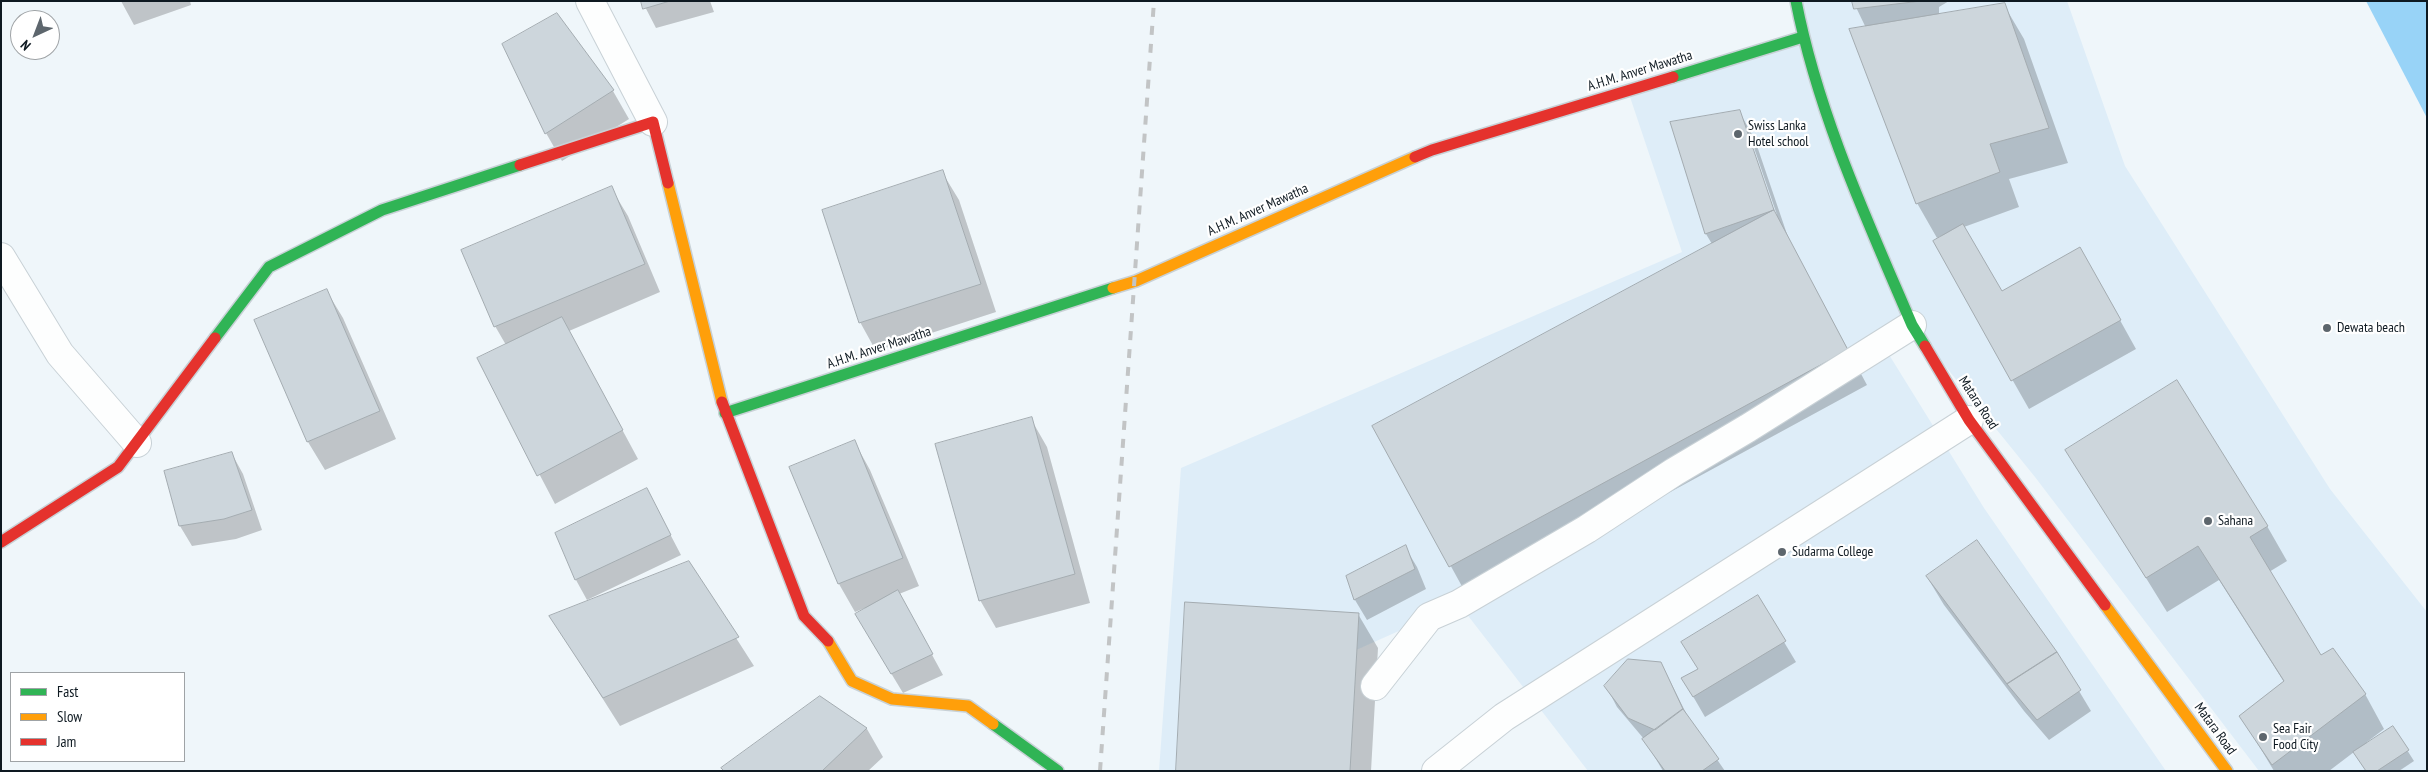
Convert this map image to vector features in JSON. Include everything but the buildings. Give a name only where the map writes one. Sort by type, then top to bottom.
[{"type":"main road","name":"Matara Road","points":[[1796,1],[1803,37],[1848,177],[1912,324],[1969,420],[2227,771]]},
{"type":"main road","name":"A.H.M. Anver Mawatha","points":[[725,413],[1136,281],[1432,150],[1803,37]]},
{"type":"main road","points":[[1,542],[118,467],[269,267],[382,210],[653,122],[725,413],[804,616],[831,644],[852,681],[892,699],[968,706],[1058,771]]},
{"type":"street","points":[[590,1],[653,122]]},
{"type":"street","points":[[1,257],[60,354],[137,443]]},
{"type":"street","points":[[1375,686],[1429,617],[1460,604],[1578,534],[1912,324]]},
{"type":"street","points":[[1436,771],[1504,717],[1969,420]]},
{"type":"shaded area","points":[[1796,1],[2067,1],[2125,166],[2330,489],[2427,612],[2427,771],[2259,771],[2035,477],[1912,325],[1883,345],[1984,508],[2166,771],[1588,771],[1459,604],[1305,673],[1270,771],[1159,771],[1181,468],[1682,252],[1628,91],[1803,37]]},
{"type":"water","points":[[2366,1],[2427,1],[2427,118]]},
{"type":"railway","points":[[1100,771],[1154,1]]},
{"type":"traffic: fast","points":[[1796,1],[1817,85],[1845,166],[1912,325],[1925,346]]},
{"type":"traffic: fast","points":[[1673,77],[1803,37]]},
{"type":"traffic: fast","points":[[215,338],[269,267],[382,210],[520,165]]},
{"type":"traffic: fast","points":[[725,413],[1113,288]]},
{"type":"traffic: fast","points":[[993,724],[1058,771]]},
{"type":"traffic: slow","points":[[1113,288],[1136,281],[1415,157]]},
{"type":"traffic: slow","points":[[668,183],[722,402]]},
{"type":"traffic: slow","points":[[2105,605],[2227,771]]},
{"type":"traffic: slow","points":[[828,641],[852,681],[892,699],[968,706],[993,724]]},
{"type":"traffic: jam","points":[[1415,157],[1432,150],[1673,77]]},
{"type":"traffic: jam","points":[[520,165],[653,122],[668,183]]},
{"type":"traffic: jam","points":[[1,542],[118,467],[215,338]]},
{"type":"traffic: jam","points":[[1925,346],[1969,420],[2105,605]]},
{"type":"traffic: jam","points":[[722,402],[804,616],[828,641]]},
{"type":"place","name":"Swiss Lanka Hotel school","points":[[1738,134]]},
{"type":"place","name":"Dewata beach","points":[[2327,328]]},
{"type":"place","name":"Sahana","points":[[2208,521]]},
{"type":"place","name":"Sudarma College","points":[[1782,552]]},
{"type":"place","name":"Sea Fair Food City","points":[[2263,737]]}]
